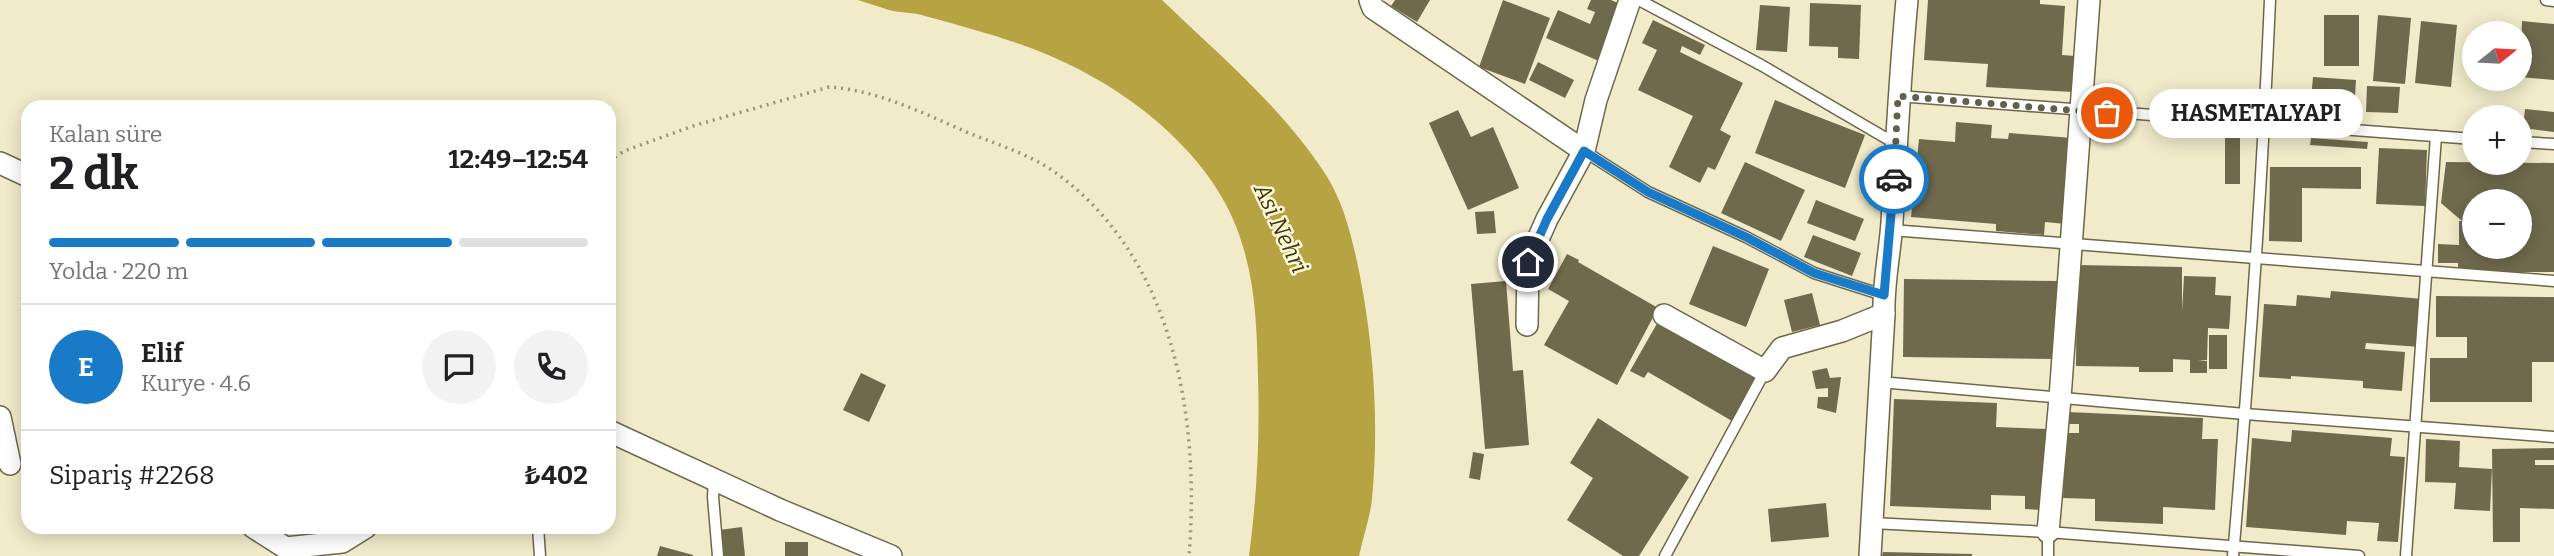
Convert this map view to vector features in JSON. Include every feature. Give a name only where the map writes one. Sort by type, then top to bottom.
[{"type":"street","points":[[1370,0],[1373,8],[1584,151]]},
{"type":"street","points":[[1527,325],[1528,262],[1553,207],[1584,151],[1596,100],[1630,0]]},
{"type":"street","points":[[1870,556],[1884,305],[1907,0]]},
{"type":"street","points":[[2048,532],[2089,0]]},
{"type":"street","points":[[0,163],[21,173]]},
{"type":"street","points":[[1664,315],[1765,371],[1782,348],[1842,331],[1884,305]]},
{"type":"street","points":[[0,417],[13,466]]},
{"type":"street","points":[[616,433],[714,480],[891,556]]},
{"type":"street","points":[[262,534],[288,553],[342,542],[355,534]]},
{"type":"lane","points":[[1639,0],[1761,65],[1896,144]]},
{"type":"lane","points":[[2233,550],[2265,125],[2270,0]]},
{"type":"lane","points":[[2546,0],[2554,1]]},
{"type":"lane","points":[[1898,96],[2462,138]]},
{"type":"lane","points":[[2406,556],[2436,136]]},
{"type":"lane","points":[[2532,143],[2554,144]]},
{"type":"lane","points":[[1584,151],[1648,192],[1884,305]]},
{"type":"lane","points":[[1891,230],[2554,281]]},
{"type":"lane","points":[[1665,556],[1765,371]]},
{"type":"lane","points":[[1880,382],[2245,414],[2554,437]]},
{"type":"lane","points":[[714,480],[718,556]]},
{"type":"lane","points":[[1872,523],[2048,532],[2233,550],[2359,556]]},
{"type":"lane","points":[[2048,532],[2048,556]]},
{"type":"lane","points":[[538,534],[540,556]]},
{"type":"path","points":[[616,156],[693,126],[829,87],[851,89],[899,104],[1034,159],[1055,173],[1093,205],[1125,246],[1167,325],[1188,433],[1192,495],[1189,556]]},
{"type":"water","name":"Asi Nehri","points":[[858,0],[1162,0],[1270,104],[1309,150],[1333,187],[1348,224],[1360,276],[1372,359],[1375,443],[1371,506],[1359,556],[1249,556],[1259,421],[1253,297],[1248,265],[1233,219],[1218,190],[1198,163],[1175,138],[1123,95],[1066,63],[997,36]]},
{"type":"building","points":[[1395,0],[1430,0],[1417,22],[1391,6]]},
{"type":"building","points":[[1503,0],[1550,18],[1525,84],[1479,67]]},
{"type":"building","points":[[1591,0],[1611,0],[1625,6],[1601,62],[1546,38],[1558,10],[1590,24],[1595,12],[1587,9]]},
{"type":"building","points":[[1928,0],[2040,0],[2040,4],[2065,6],[2062,55],[2075,56],[2073,92],[1986,87],[1988,64],[1924,60]]},
{"type":"building","points":[[1810,3],[1861,5],[1859,59],[1838,58],[1838,47],[1809,46]]},
{"type":"building","points":[[1760,5],[1790,7],[1787,52],[1756,50]]},
{"type":"building","points":[[2324,15],[2359,15],[2359,66],[2324,66]]},
{"type":"building","points":[[2378,15],[2411,18],[2405,84],[2373,81]]},
{"type":"building","points":[[1653,20],[1705,45],[1700,55],[1682,46],[1680,52],[1743,83],[1720,130],[1731,136],[1715,170],[1708,167],[1700,183],[1669,167],[1693,116],[1638,90],[1657,50],[1642,43]]},
{"type":"building","points":[[2421,21],[2457,25],[2451,87],[2415,83]]},
{"type":"building","points":[[2532,22],[2554,24],[2554,80],[2532,78]]},
{"type":"building","points":[[1538,62],[1574,80],[1565,98],[1529,80]]},
{"type":"building","points":[[2313,77],[2356,80],[2354,114],[2310,111]]},
{"type":"building","points":[[2367,86],[2400,87],[2398,113],[2366,112]]},
{"type":"building","points":[[1775,100],[1865,135],[1845,188],[1755,153]]},
{"type":"building","points":[[1458,110],[1471,137],[1493,127],[1519,188],[1468,210],[1429,123]]},
{"type":"building","points":[[2532,110],[2554,112],[2554,132],[2532,129]]},
{"type":"building","points":[[1956,122],[1992,125],[1991,138],[2008,139],[2009,133],[2072,138],[2066,224],[2045,222],[2044,235],[1996,231],[1996,224],[1911,217],[1919,139],[1955,142]]},
{"type":"building","points":[[2225,136],[2240,137],[2240,184],[2225,184]]},
{"type":"building","points":[[2311,138],[2368,142],[2367,149],[2310,145]]},
{"type":"building","points":[[2379,148],[2427,150],[2425,206],[2376,204]]},
{"type":"building","points":[[1745,162],[1805,190],[1781,241],[1721,213]]},
{"type":"building","points":[[2446,162],[2462,162],[2462,175],[2532,175],[2532,163],[2554,163],[2554,272],[2458,272],[2458,263],[2438,263],[2438,244],[2459,245],[2459,221],[2462,221],[2441,203]]},
{"type":"building","points":[[2270,167],[2361,167],[2361,189],[2302,188],[2302,242],[2269,241]]},
{"type":"building","points":[[1816,200],[1864,219],[1855,241],[1807,223]]},
{"type":"building","points":[[1494,211],[1496,233],[1477,234],[1475,212]]},
{"type":"building","points":[[1813,235],[1861,253],[1852,276],[1804,257]]},
{"type":"building","points":[[1713,246],[1769,269],[1746,327],[1689,304]]},
{"type":"building","points":[[1567,254],[1658,308],[1617,385],[1544,345],[1569,301],[1548,289]]},
{"type":"building","points":[[2077,265],[2182,267],[2182,311],[2184,276],[2216,277],[2215,295],[2231,296],[2229,329],[2208,328],[2207,360],[2198,361],[2207,361],[2207,373],[2190,373],[2190,360],[2173,359],[2173,372],[2139,372],[2139,367],[2076,366]]},
{"type":"building","points":[[1904,279],[2057,281],[2056,359],[1903,357]]},
{"type":"building","points":[[1506,281],[1513,371],[1523,370],[1529,445],[1485,449],[1471,284]]},
{"type":"building","points":[[2331,291],[2423,299],[2420,347],[2366,343],[2365,349],[2405,352],[2402,391],[2363,388],[2363,381],[2291,376],[2291,379],[2259,377],[2264,304],[2296,306],[2297,295],[2330,298]]},
{"type":"building","points":[[1812,293],[1820,325],[1792,332],[1784,300]]},
{"type":"building","points":[[2436,296],[2554,297],[2554,362],[2532,362],[2532,402],[2430,402],[2430,358],[2467,358],[2467,337],[2436,337]]},
{"type":"building","points":[[1659,320],[1756,378],[1732,421],[1648,372],[1644,378],[1630,371]]},
{"type":"building","points":[[2209,335],[2227,335],[2227,369],[2209,369]]},
{"type":"building","points":[[1827,368],[1830,378],[1841,377],[1836,413],[1817,408],[1818,397],[1828,397],[1828,388],[1816,389],[1812,371]]},
{"type":"building","points":[[861,373],[886,385],[869,422],[843,410]]},
{"type":"building","points":[[1894,399],[1997,403],[1996,427],[2047,429],[2043,510],[2025,509],[2025,496],[1991,495],[1991,510],[1890,506]]},
{"type":"building","points":[[2067,412],[2203,418],[2202,439],[2218,439],[2215,510],[2163,507],[2163,524],[2095,521],[2095,499],[2063,498],[2066,433],[2079,433],[2079,424],[2066,424]]},
{"type":"building","points":[[1598,418],[1689,477],[1639,556],[1623,556],[1567,520],[1593,478],[1570,463]]},
{"type":"building","points":[[2292,430],[2392,438],[2390,456],[2405,457],[2398,542],[2377,541],[2379,523],[2347,521],[2346,535],[2246,527],[2252,438],[2291,442]]},
{"type":"building","points":[[2426,439],[2460,441],[2459,467],[2492,469],[2490,511],[2454,509],[2456,483],[2425,482]]},
{"type":"building","points":[[2554,448],[2554,460],[2535,460],[2535,465],[2554,465],[2554,509],[2520,508],[2520,542],[2493,542],[2492,449]]},
{"type":"building","points":[[1473,452],[1484,454],[1480,480],[1469,478]]},
{"type":"building","points":[[1826,503],[1829,537],[1771,542],[1768,509]]},
{"type":"building","points":[[742,527],[745,556],[722,556],[719,530]]},
{"type":"building","points":[[785,542],[808,542],[808,556],[785,556]]},
{"type":"building","points":[[660,546],[693,555],[693,556],[657,556]]},
{"type":"building","points":[[1883,552],[1972,554],[1972,556],[1882,556]]},
{"type":"way so far","points":[[1894,179],[1898,96],[2107,113]]},
{"type":"place","name":"HASMETALYAPI","points":[[2107,113]]},
{"type":"route","points":[[1528,262],[1547,219],[1584,151],[1648,192],[1746,237],[1814,273],[1884,295],[1894,179]]}]
